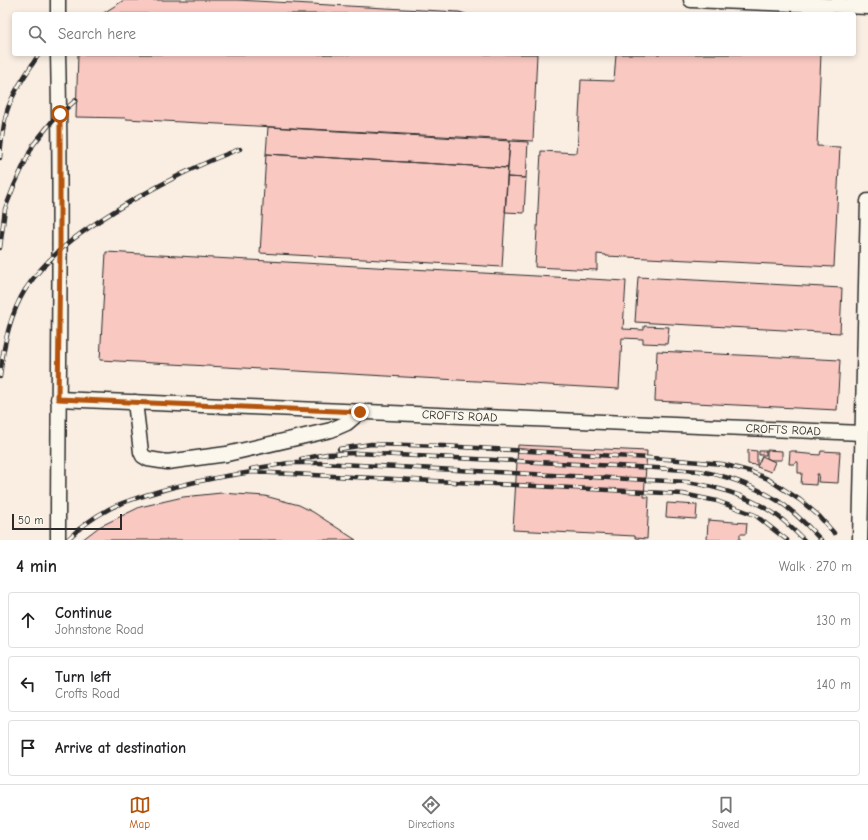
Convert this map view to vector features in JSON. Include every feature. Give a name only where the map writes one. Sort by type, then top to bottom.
[{"type":"street","points":[[58,0],[58,12]]},
{"type":"street","points":[[691,0],[868,7]]},
{"type":"street","points":[[58,56],[60,249],[58,540]]},
{"type":"street","points":[[860,540],[868,201]]},
{"type":"street","name":"CROFTS ROAD","points":[[58,399],[862,433]]},
{"type":"street","points":[[135,402],[141,452],[143,456],[148,460],[167,462],[226,454],[331,430],[347,423],[360,412]]},
{"type":"building","points":[[124,0],[237,0],[459,12],[105,12]]},
{"type":"building","points":[[78,56],[537,56],[533,141],[126,118],[76,117]]},
{"type":"building","points":[[616,56],[821,56],[817,146],[840,147],[834,267],[606,256],[597,254],[597,270],[535,267],[541,151],[577,153],[581,80],[614,81]]},
{"type":"building","points":[[268,127],[510,141],[508,168],[266,154]]},
{"type":"building","points":[[510,141],[528,142],[526,178],[507,177]]},
{"type":"building","points":[[266,154],[508,168],[502,267],[260,253]]},
{"type":"building","points":[[507,177],[526,178],[524,213],[505,212]]},
{"type":"building","points":[[106,252],[626,281],[623,329],[644,330],[644,326],[669,327],[667,344],[643,343],[643,339],[622,338],[619,389],[100,360]]},
{"type":"building","points":[[638,277],[842,288],[840,333],[635,322]]},
{"type":"building","points":[[657,351],[840,360],[837,410],[655,401]]},
{"type":"building","points":[[518,445],[647,451],[644,497],[649,497],[647,539],[635,538],[635,536],[513,530]]},
{"type":"building","points":[[748,450],[757,451],[757,465],[748,464]]},
{"type":"building","points":[[767,450],[782,451],[782,460],[771,460],[767,458]]},
{"type":"building","points":[[759,451],[766,451],[766,455],[759,455]]},
{"type":"building","points":[[790,451],[820,455],[821,451],[840,452],[838,483],[818,482],[819,474],[817,474],[816,485],[801,484],[802,473],[798,473],[798,462],[795,464],[789,464]]},
{"type":"building","points":[[762,456],[775,462],[771,472],[757,467]]},
{"type":"building","points":[[221,493],[265,496],[299,505],[313,512],[356,540],[82,540],[99,527],[140,507],[183,497]]},
{"type":"building","points":[[667,503],[697,505],[696,519],[666,517]]},
{"type":"building","points":[[708,520],[747,523],[746,534],[740,534],[740,540],[707,540]]},
{"type":"railway","points":[[0,158],[3,128],[7,111],[13,96],[38,56]]},
{"type":"railway","points":[[0,248],[5,209],[33,145],[53,120],[76,100]]},
{"type":"railway","points":[[0,377],[8,332],[19,300],[35,276],[59,251],[101,219],[131,201],[184,173],[240,149]]},
{"type":"railway","points":[[339,449],[371,444],[443,446],[667,459],[722,464],[752,472],[768,479],[800,500],[819,516],[834,533]]},
{"type":"railway","points":[[301,459],[327,454],[357,453],[699,471],[737,481],[763,492],[795,514],[821,540]]},
{"type":"railway","points":[[251,469],[289,463],[320,463],[687,482],[723,490],[746,498],[779,517],[804,540]]},
{"type":"railway","points":[[67,540],[92,519],[122,503],[185,484],[252,472],[683,494],[717,501],[755,515],[787,540]]},
{"type":"route","points":[[60,114],[58,399],[360,412]]}]
